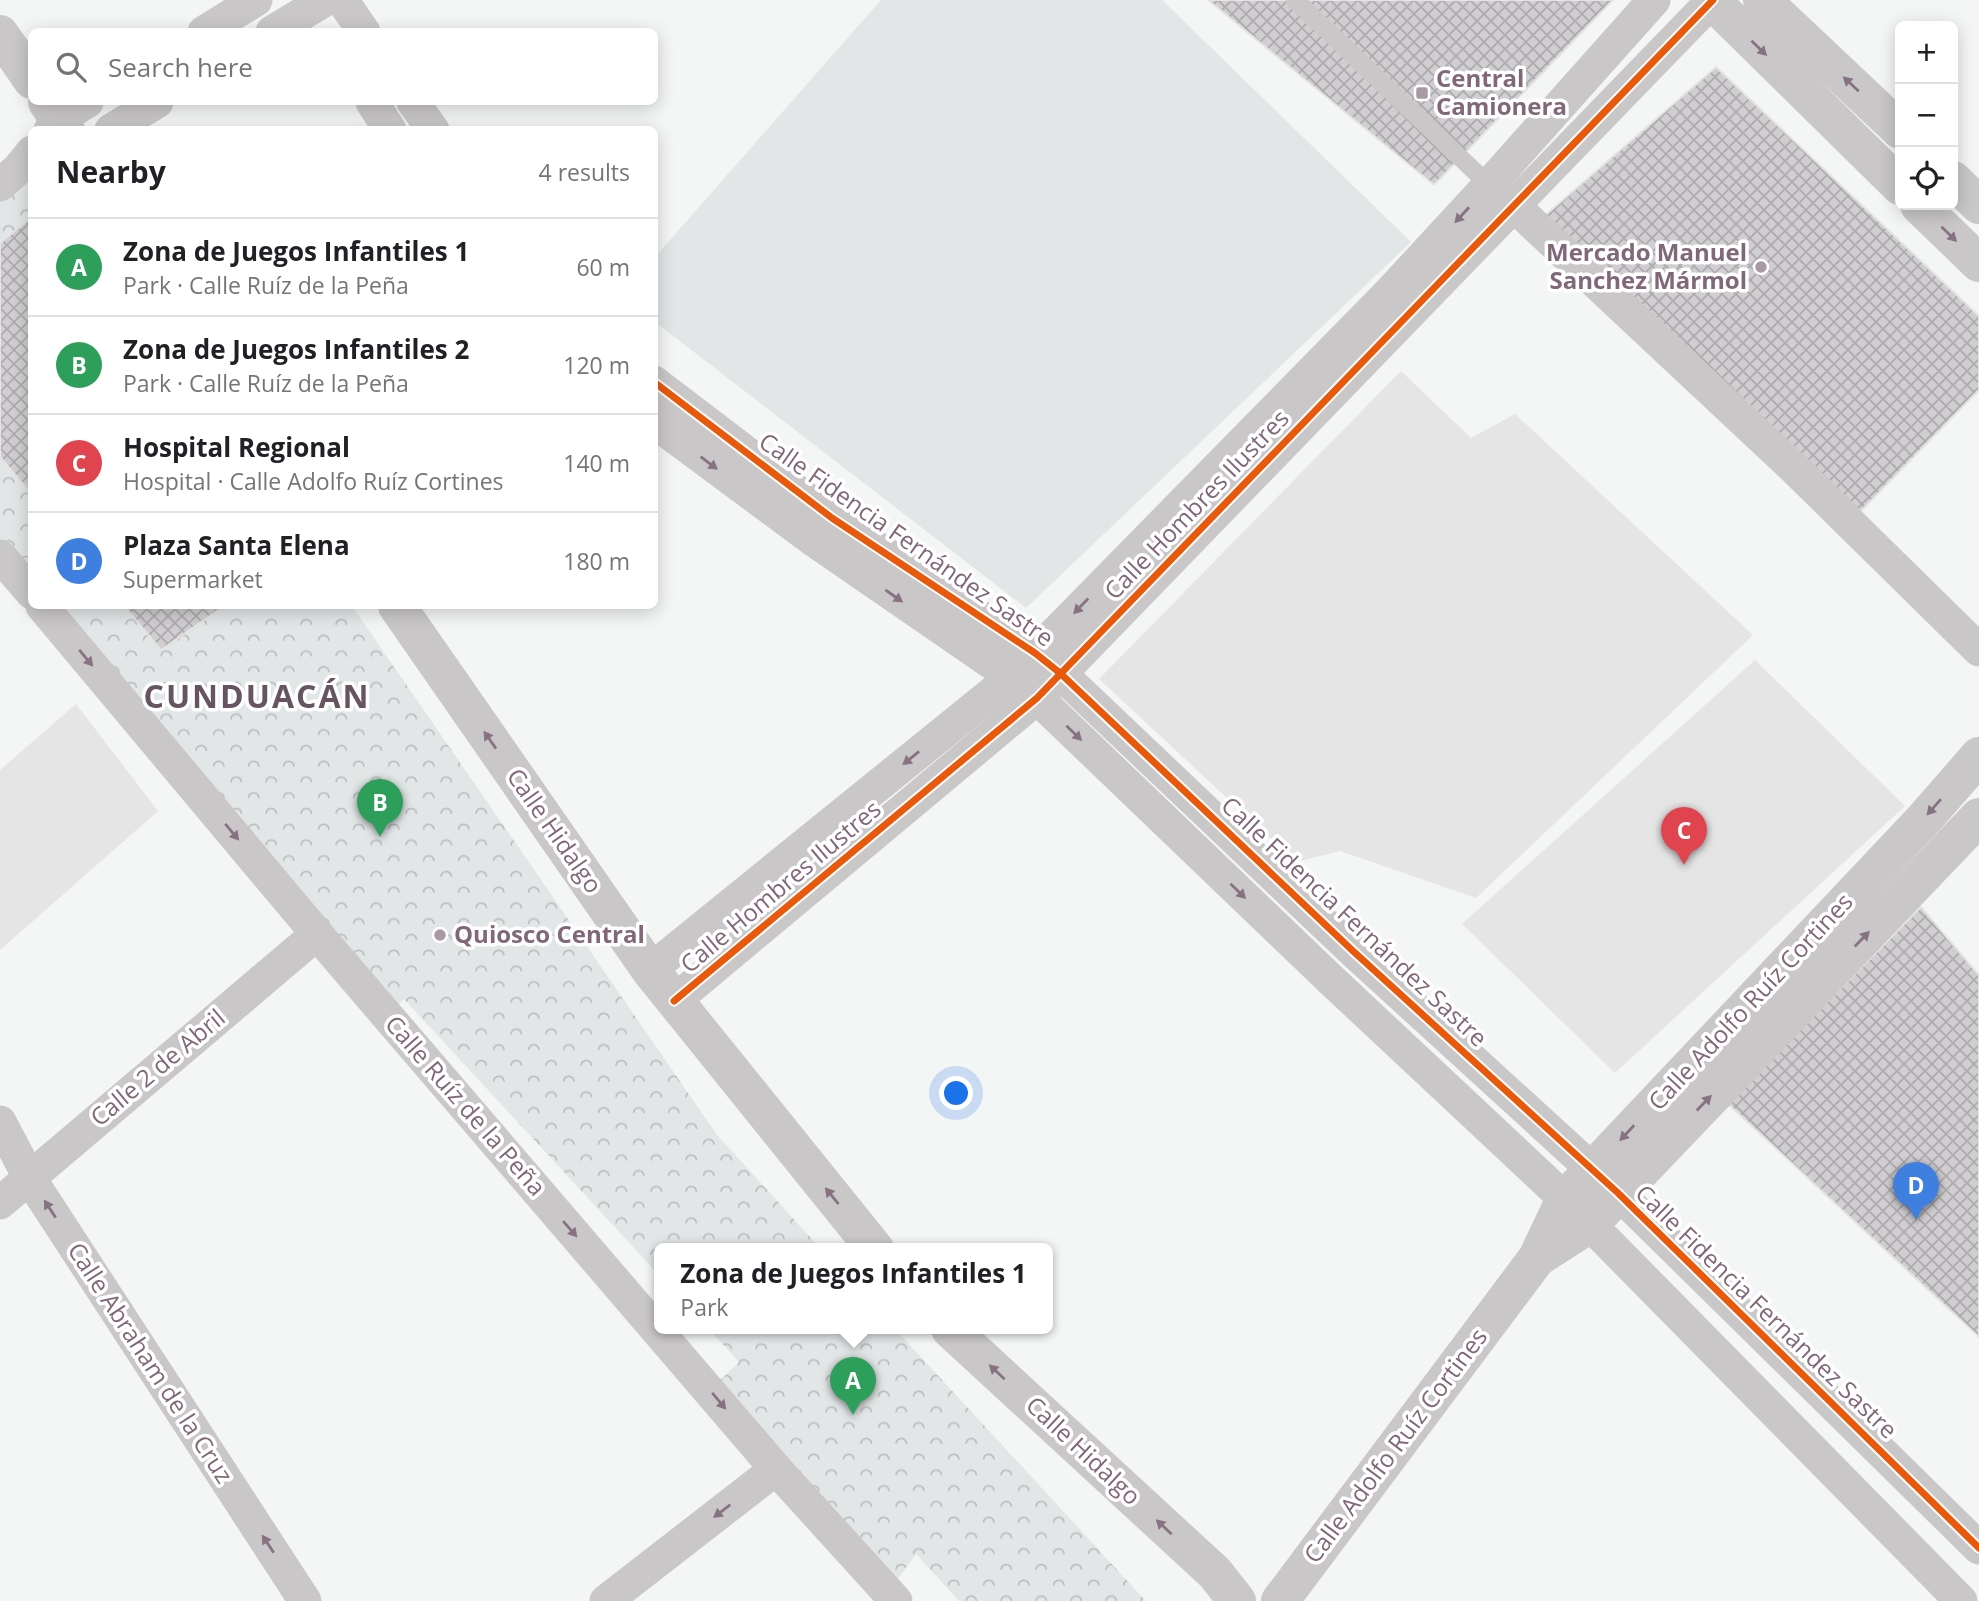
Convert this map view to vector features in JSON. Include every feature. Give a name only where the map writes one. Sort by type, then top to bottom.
[{"type":"street","points":[[210,28],[256,0]]},
{"type":"street","name":"Calle Hombres Ilustres","points":[[1502,196],[1528,142],[1654,0]]},
{"type":"street","points":[[1712,0],[1895,181]]},
{"type":"street","name":"Calle Hombres Ilustres","points":[[650,970],[1012,677],[1048,663],[1502,196],[1554,165],[1712,0]]},
{"type":"street","points":[[1762,0],[1895,126]]},
{"type":"street","points":[[280,28],[323,8],[357,28]]},
{"type":"street","points":[[0,34],[28,74]]},
{"type":"street","points":[[1595,67],[1622,95]]},
{"type":"street","points":[[118,126],[152,105]]},
{"type":"street","points":[[374,105],[387,126]]},
{"type":"street","points":[[415,105],[430,126]]},
{"type":"street","points":[[1528,142],[1554,165]]},
{"type":"street","points":[[1958,185],[1979,205]]},
{"type":"street","points":[[1502,196],[1795,469],[1979,650]]},
{"type":"street","points":[[1924,210],[1979,263]]},
{"type":"street","name":"Calle Fidencia Fernández Sastre","points":[[658,385],[832,518],[1048,663],[1353,951],[1605,1182],[1979,1548]]},
{"type":"street","name":"Calle Fidencia Fernández Sastre","points":[[658,425],[816,542],[1012,677],[1037,698],[1577,1212],[1961,1601]]},
{"type":"street","points":[[0,556],[28,588]]},
{"type":"street","name":"Calle Ruíz de la Peña","points":[[45,609],[317,934],[654,1327]]},
{"type":"street","name":"Calle Hidalgo","points":[[399,609],[650,970],[870,1243]]},
{"type":"street","name":"Calle Hombres Ilustres","points":[[674,1001],[1037,698],[1048,663]]},
{"type":"street","name":"Calle Adolfo Ruíz Cortines","points":[[1280,1601],[1537,1258],[1979,756]]},
{"type":"street","name":"Calle Adolfo Ruíz Cortines","points":[[1605,1182],[1979,817]]},
{"type":"street","name":"Calle 2 de Abril","points":[[0,1203],[317,934]]},
{"type":"street","points":[[1329,978],[1353,951]]},
{"type":"street","points":[[1383,1028],[1410,1002]]},
{"type":"street","name":"Calle Abraham de la Cruz","points":[[0,1122],[29,1177],[305,1601]]},
{"type":"street","points":[[1703,1339],[1735,1308]]},
{"type":"street","name":"Calle Ruíz de la Peña","points":[[660,1334],[776,1469],[896,1601]]},
{"type":"street","name":"Calle Hidalgo","points":[[955,1334],[1226,1587],[1268,1601]]},
{"type":"street","points":[[606,1601],[776,1469]]},
{"type":"lane","points":[[1295,0],[1502,196]]},
{"type":"shaded area","points":[[1401,371],[1471,438],[1515,414],[1753,635],[1476,898],[1340,851],[1296,862],[1099,679]]},
{"type":"shaded area","points":[[1755,660],[1905,806],[1615,1073],[1462,924]]},
{"type":"shaded area","points":[[76,704],[158,811],[0,950],[0,770]]},
{"type":"green space","points":[[881,0],[1162,0],[1411,242],[1026,608],[658,324],[658,254]]},
{"type":"green space","points":[[28,147],[28,584],[0,551],[0,174]]},
{"type":"green space","points":[[49,609],[354,609],[717,1135],[816,1243],[654,1243],[654,1270],[404,999],[387,1016]]},
{"type":"green space","points":[[714,1334],[900,1334],[1146,1601],[959,1601],[916,1554],[888,1592],[709,1391],[739,1362]]},
{"type":"building","name":"Central Camionera","points":[[1208,0],[1613,0],[1434,185]]},
{"type":"building","name":"Mercado Manuel Sanchez Mármol","points":[[1716,67],[1979,316],[1979,390],[1858,514],[1542,218]]},
{"type":"building","points":[[28,220],[28,490],[0,457],[0,243]]},
{"type":"building","points":[[127,609],[220,609],[161,650]]},
{"type":"building","points":[[1921,907],[1979,975],[1979,1337],[1727,1103]]},
{"type":"cycle path","points":[[674,1001],[1037,698],[1713,0]]},
{"type":"cycle path","points":[[658,385],[832,518],[1035,653],[1060,673],[1353,951],[1618,1193],[1979,1548]]},
{"type":"place","name":"Central Camionera","points":[[1422,93]]},
{"type":"place","name":"Mercado Manuel Sanchez Mármol","points":[[1761,267]]},
{"type":"place","name":"Zona de Juegos Infantiles 2","points":[[380,837]]},
{"type":"place","name":"Hospital Regional","points":[[1684,865]]},
{"type":"place","name":"Quiosco Central","points":[[440,935]]},
{"type":"place","name":"Plaza Santa Elena","points":[[1916,1220]]},
{"type":"place","name":"Zona de Juegos Infantiles 1","points":[[853,1415]]},
{"type":"district","name":"CUNDUACÁN","points":[[257,697]]}]
